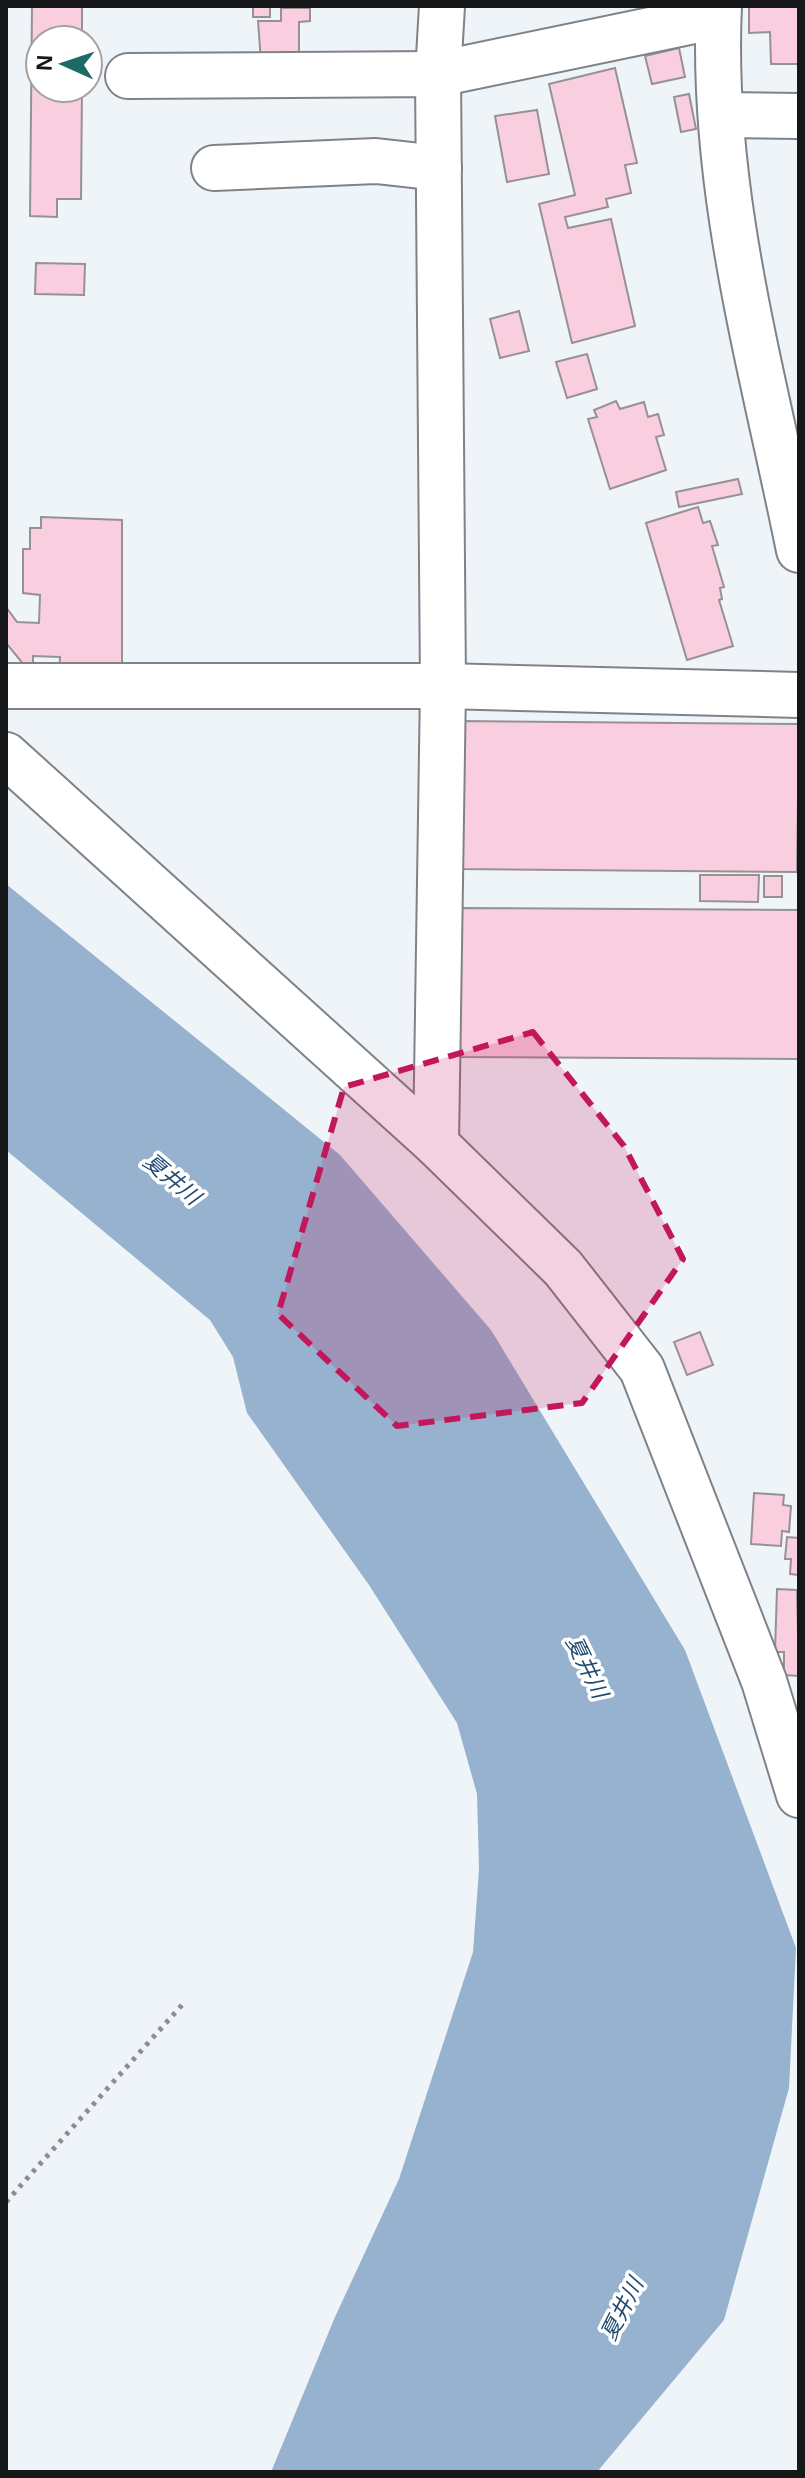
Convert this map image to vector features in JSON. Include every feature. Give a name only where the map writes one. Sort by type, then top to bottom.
[{"type":"street","points":[[436,1144],[443,686],[438,74],[442,6]]},
{"type":"street","points":[[128,76],[438,74],[718,11],[726,181],[741,283],[799,550]]},
{"type":"street","points":[[722,115],[799,116]]},
{"type":"street","points":[[214,168],[376,161],[439,168]]},
{"type":"street","points":[[6,686],[443,686],[799,695]]},
{"type":"street","points":[[6,695],[6,756],[436,1144],[563,1268],[642,1369],[764,1681],[799,1795]]},
{"type":"path","points":[[6,2202],[182,2005]]},
{"type":"highlighted area","points":[[533,1032],[624,1146],[683,1259],[582,1403],[397,1426],[278,1314],[309,1218],[344,1087]]},
{"type":"water","name":"夏井川","points":[[6,884],[340,1155],[491,1330],[685,1650],[796,1948],[789,2088],[724,2320],[597,2472],[271,2472],[335,2317],[399,2179],[473,1952],[479,1869],[477,1794],[457,1723],[369,1585],[247,1413],[233,1357],[210,1320],[6,1150]]},
{"type":"building","points":[[32,6],[82,6],[82,24],[32,24]]},
{"type":"building","points":[[749,6],[799,6],[799,64],[771,64],[770,32],[749,33]]},
{"type":"building","points":[[253,7],[270,7],[270,17],[253,17]]},
{"type":"building","points":[[281,8],[310,8],[310,21],[299,22],[299,62],[261,62],[258,21],[281,21]]},
{"type":"building","points":[[679,48],[685,77],[652,84],[645,56]]},
{"type":"building","points":[[615,68],[637,163],[625,165],[631,193],[606,199],[608,207],[565,217],[568,228],[611,219],[635,326],[572,343],[539,204],[575,195],[549,84]]},
{"type":"building","points":[[689,94],[696,129],[681,132],[674,97]]},
{"type":"building","points":[[31,104],[82,104],[81,199],[57,199],[57,217],[30,216]]},
{"type":"building","points":[[537,110],[549,174],[507,182],[495,116]]},
{"type":"building","points":[[36,263],[85,264],[84,295],[35,294]]},
{"type":"building","points":[[519,311],[529,351],[500,358],[490,319]]},
{"type":"building","points":[[587,354],[597,389],[567,398],[556,362]]},
{"type":"building","points":[[616,401],[620,409],[644,402],[648,417],[658,414],[664,435],[656,437],[666,470],[610,489],[588,419],[597,417],[594,410]]},
{"type":"building","points":[[738,479],[742,494],[679,507],[676,492]]},
{"type":"building","points":[[698,507],[703,523],[710,521],[718,545],[712,546],[724,587],[720,588],[722,599],[719,600],[733,646],[687,660],[646,523]]},
{"type":"building","points":[[41,517],[122,520],[122,677],[59,674],[60,657],[33,656],[33,665],[24,665],[6,643],[6,607],[17,622],[39,623],[40,595],[23,593],[23,549],[30,549],[30,528],[41,528]]},
{"type":"building","points":[[460,721],[799,724],[797,872],[460,869]]},
{"type":"building","points":[[700,875],[759,875],[758,902],[700,901]]},
{"type":"building","points":[[764,876],[782,876],[782,897],[764,897]]},
{"type":"building","points":[[460,908],[798,910],[798,1059],[460,1057]]},
{"type":"building","points":[[700,1332],[713,1365],[687,1375],[674,1342]]},
{"type":"building","points":[[754,1493],[784,1495],[783,1505],[791,1506],[789,1532],[782,1531],[781,1546],[751,1544]]},
{"type":"building","points":[[787,1537],[799,1538],[799,1575],[790,1574],[791,1559],[785,1559]]},
{"type":"building","points":[[777,1589],[797,1590],[799,1676],[784,1675],[784,1652],[775,1652]]}]
